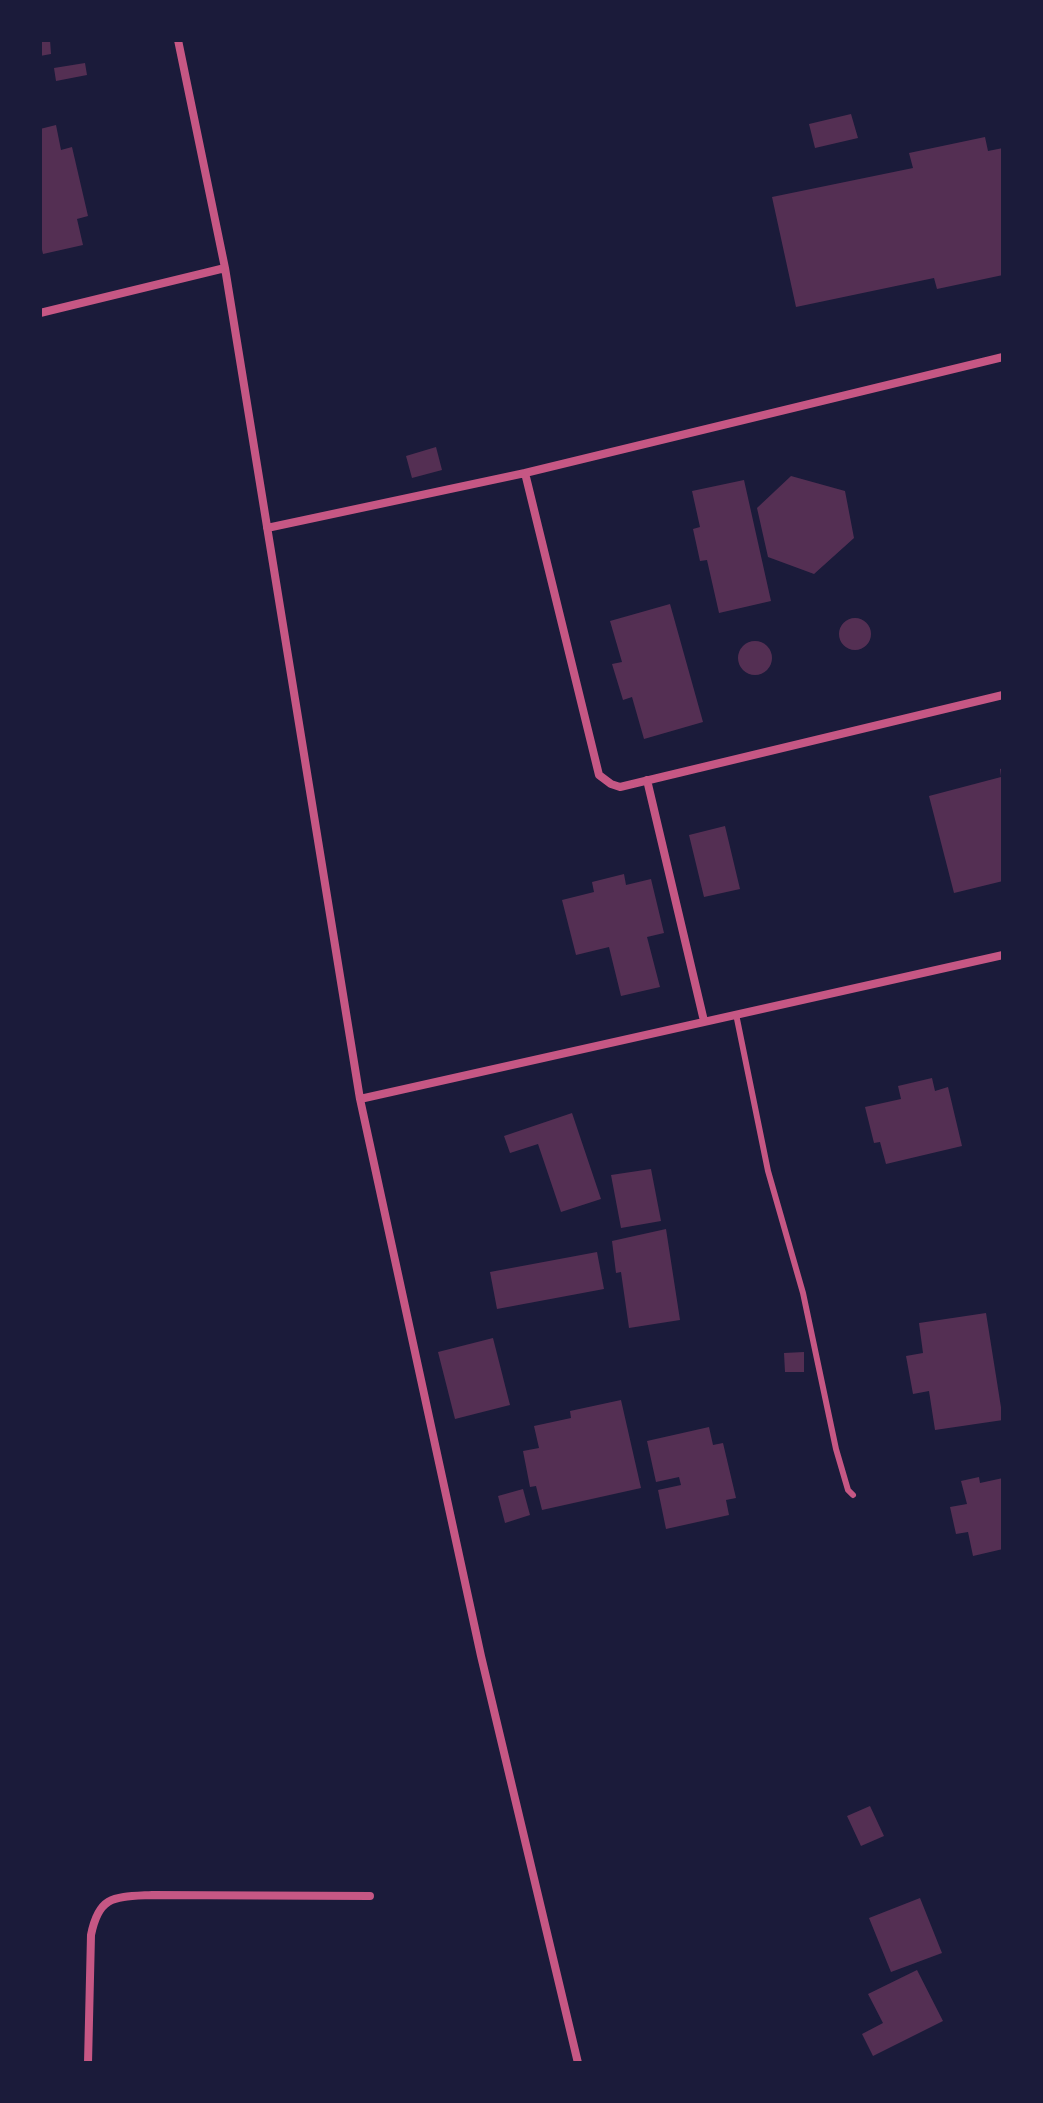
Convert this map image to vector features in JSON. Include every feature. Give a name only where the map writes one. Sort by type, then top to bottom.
[{"type":"street","points":[[178,40],[225,268],[360,1099],[481,1656],[578,2063]]},
{"type":"street","points":[[40,313],[225,268]]},
{"type":"street","points":[[267,528],[525,473],[1003,357]]},
{"type":"street","points":[[525,473],[599,775],[611,784],[620,787],[1003,695]]},
{"type":"street","points":[[647,780],[704,1021]]},
{"type":"street","points":[[360,1099],[1003,955]]},
{"type":"street","points":[[88,2063],[91,1935],[95,1915],[110,1901],[128,1896],[152,1895],[370,1896]]},
{"type":"lane","points":[[736,1014],[768,1171],[803,1293],[836,1449],[848,1490],[853,1495]]},
{"type":"building","points":[[40,40],[50,40],[51,54],[40,56]]},
{"type":"building","points":[[85,63],[87,75],[56,81],[54,68]]},
{"type":"building","points":[[851,114],[858,138],[815,148],[809,124]]},
{"type":"building","points":[[56,125],[61,150],[72,147],[88,216],[77,219],[83,245],[43,254],[40,241],[40,129]]},
{"type":"building","points":[[985,137],[988,151],[1003,148],[1003,275],[937,289],[934,278],[796,307],[772,197],[913,168],[909,153]]},
{"type":"building","points":[[436,447],[442,470],[412,478],[406,456]]},
{"type":"building","points":[[791,476],[845,491],[854,538],[814,574],[768,557],[757,508]]},
{"type":"building","points":[[744,480],[771,601],[719,613],[707,560],[700,561],[693,529],[700,527],[692,491]]},
{"type":"building","points":[[670,604],[703,722],[644,739],[632,697],[623,700],[612,664],[622,662],[610,621]]},
{"type":"building","points":[[855,618],[866,623],[871,634],[866,645],[855,650],[844,645],[839,634],[844,623]]},
{"type":"building","points":[[755,641],[767,646],[772,658],[767,670],[755,675],[743,670],[738,658],[743,646]]},
{"type":"building","points":[[1003,768],[1003,881],[954,893],[929,796],[1001,777],[1000,769]]},
{"type":"building","points":[[725,826],[740,889],[704,897],[689,835]]},
{"type":"building","points":[[624,874],[626,885],[651,879],[664,933],[647,937],[660,987],[621,996],[609,947],[576,955],[562,900],[594,892],[592,882]]},
{"type":"building","points":[[932,1078],[935,1091],[948,1087],[962,1146],[886,1164],[880,1142],[874,1143],[865,1107],[901,1099],[898,1086]]},
{"type":"building","points":[[572,1113],[601,1199],[561,1212],[538,1144],[510,1153],[504,1136]]},
{"type":"building","points":[[651,1169],[661,1221],[621,1228],[611,1175]]},
{"type":"building","points":[[666,1229],[680,1320],[629,1328],[621,1272],[616,1273],[612,1241]]},
{"type":"building","points":[[597,1252],[604,1289],[497,1309],[490,1272]]},
{"type":"building","points":[[986,1313],[1003,1420],[935,1430],[929,1391],[913,1394],[906,1356],[923,1353],[919,1323]]},
{"type":"building","points":[[493,1338],[510,1405],[455,1419],[438,1352]]},
{"type":"building","points":[[804,1352],[804,1372],[785,1372],[784,1353]]},
{"type":"building","points":[[621,1400],[641,1488],[542,1510],[536,1486],[530,1487],[523,1451],[539,1448],[534,1426],[571,1418],[570,1411]]},
{"type":"building","points":[[709,1427],[713,1445],[723,1443],[736,1498],[726,1500],[729,1515],[666,1529],[658,1490],[681,1485],[679,1477],[656,1482],[647,1441]]},
{"type":"building","points":[[979,1477],[980,1483],[1003,1478],[1003,1549],[973,1556],[968,1532],[956,1534],[950,1507],[967,1504],[961,1481]]},
{"type":"building","points":[[523,1489],[530,1515],[505,1523],[498,1496]]},
{"type":"building","points":[[870,1806],[884,1836],[861,1846],[847,1816]]},
{"type":"building","points":[[920,1898],[942,1953],[891,1972],[869,1918]]},
{"type":"building","points":[[917,1970],[943,2021],[873,2056],[862,2034],[883,2023],[868,1994]]}]
